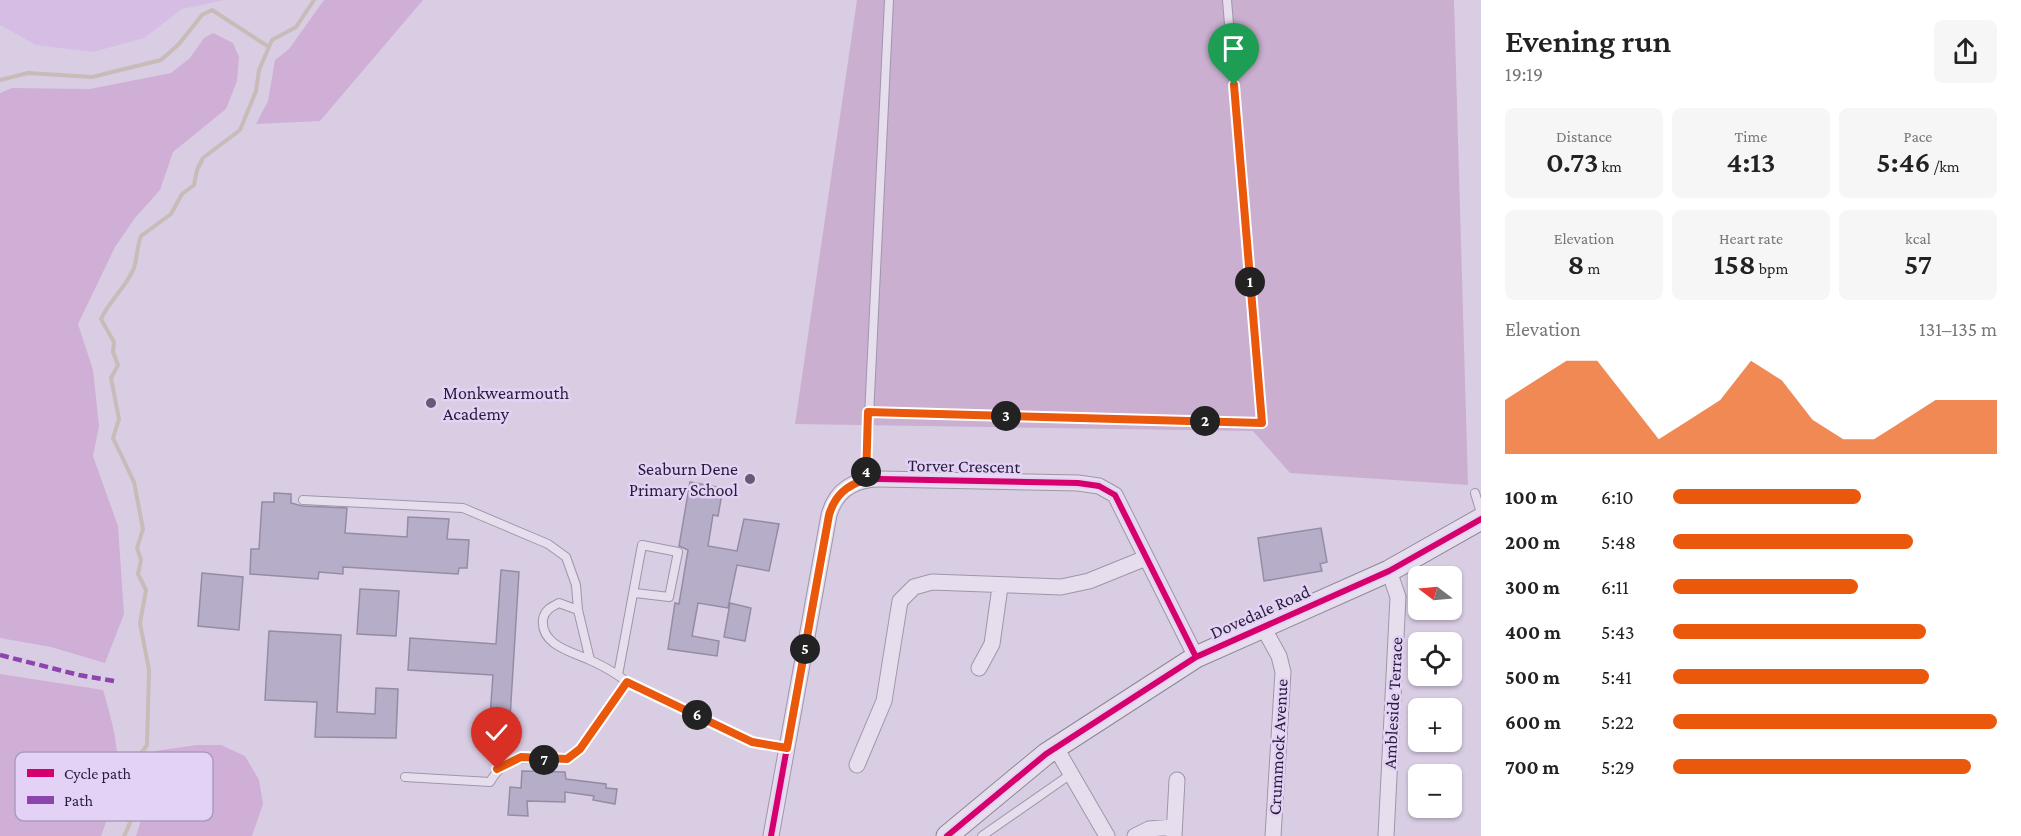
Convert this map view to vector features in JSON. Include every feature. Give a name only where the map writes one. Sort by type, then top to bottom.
[{"type":"street","name":"Torver Crescent","points":[[866,479],[1078,483],[1099,486],[1115,495],[1196,657]]},
{"type":"street","points":[[771,836],[833,503],[846,488],[866,479]]},
{"type":"street","name":"Dovedale Road","points":[[947,836],[1056,748],[1196,657],[1389,571],[1481,519]]},
{"type":"street","points":[[857,765],[884,701],[900,601],[914,587],[932,582],[1000,587],[1061,587],[1089,581],[1146,558]]},
{"type":"street","name":"Ambleside Terrace","points":[[1386,836],[1398,597],[1389,571]]},
{"type":"street","points":[[979,668],[992,644],[1000,587]]},
{"type":"street","name":"Crummock Avenue","points":[[1263,627],[1279,656],[1283,672],[1273,836]]},
{"type":"street","points":[[1056,748],[1107,836]]},
{"type":"street","points":[[1135,836],[1149,829],[1174,831],[1177,780]]},
{"type":"lane","points":[[866,479],[889,0]]},
{"type":"lane","points":[[868,412],[1262,423],[1227,0]]},
{"type":"lane","points":[[1475,494],[1481,513]]},
{"type":"lane","points":[[303,500],[463,508],[548,544],[566,557],[576,585],[578,609],[590,660]]},
{"type":"lane","points":[[618,675],[642,545],[678,552],[669,597],[634,593]]},
{"type":"lane","points":[[578,609],[559,603],[550,607],[544,616],[543,627],[547,636],[563,649],[590,660],[627,682],[752,742],[787,748]]},
{"type":"lane","points":[[405,777],[490,782],[497,769],[521,757],[567,759],[580,749],[627,682]]},
{"type":"lane","points":[[982,836],[1071,774]]},
{"type":"shaded area","points":[[0,0],[225,0],[182,9],[144,38],[93,52],[36,45],[0,25]]},
{"type":"shaded area","points":[[324,0],[423,0],[320,121],[256,124],[268,101],[275,60],[289,49]]},
{"type":"shaded area","points":[[857,0],[1454,0],[1468,485],[1290,473],[1253,431],[795,424]]},
{"type":"shaded area","points":[[213,33],[233,43],[239,57],[237,81],[226,109],[173,152],[160,190],[135,218],[115,247],[78,324],[93,370],[99,426],[93,456],[118,526],[124,614],[105,663],[51,647],[0,638],[0,93],[12,88],[90,89],[171,73],[190,58],[204,38]]},
{"type":"shaded area","points":[[0,674],[103,690],[114,730],[116,752],[15,752],[15,821],[106,821],[101,836],[0,836]]},
{"type":"shaded area","points":[[197,745],[221,745],[245,756],[259,780],[263,804],[252,836],[136,836],[141,821],[213,821],[213,752],[155,751]]},
{"type":"building","points":[[690,482],[723,488],[718,516],[713,515],[708,546],[737,551],[744,519],[779,524],[769,571],[737,565],[728,608],[698,603],[692,636],[719,641],[717,656],[668,649],[675,603],[679,604],[688,550],[679,546]]},
{"type":"building","points":[[274,493],[291,494],[291,503],[302,506],[347,508],[345,533],[407,537],[408,517],[449,519],[447,539],[469,540],[467,568],[459,568],[458,574],[343,567],[343,574],[319,572],[318,579],[250,574],[251,549],[259,549],[262,502],[274,502]]},
{"type":"building","points":[[1321,528],[1327,562],[1320,564],[1322,571],[1264,581],[1258,538]]},
{"type":"building","points":[[501,570],[519,572],[510,718],[490,717],[493,675],[408,670],[410,638],[496,644]]},
{"type":"building","points":[[202,573],[243,577],[239,630],[198,626]]},
{"type":"building","points":[[360,589],[399,591],[396,636],[357,634]]},
{"type":"building","points":[[730,603],[751,608],[745,641],[724,637]]},
{"type":"building","points":[[269,631],[341,635],[337,712],[375,714],[376,688],[398,689],[396,738],[315,737],[317,702],[265,700]]},
{"type":"building","points":[[522,771],[565,772],[566,779],[606,784],[606,788],[617,789],[615,804],[593,800],[594,796],[565,792],[565,802],[527,801],[528,816],[508,815],[510,787],[521,788]]},
{"type":"waterway","points":[[142,752],[147,745],[149,670],[140,623],[146,590],[138,574],[141,560],[137,548],[143,529],[134,482],[113,438],[119,419],[111,378],[118,365],[113,352],[114,342],[101,319],[131,275],[141,236],[171,214],[182,194],[194,185],[197,170],[203,158],[240,130],[256,91],[259,70],[272,40],[296,27],[314,0]]},
{"type":"waterway","points":[[0,80],[28,73],[92,77],[161,60],[179,44],[202,15],[212,10],[269,47]]},
{"type":"waterway","points":[[124,836],[130,821]]},
{"type":"marked path","points":[[0,655],[79,675],[114,681]]},
{"type":"cycle path","points":[[771,836],[829,515],[836,499],[854,484],[880,479],[1078,483],[1099,486],[1115,495],[1196,657]]},
{"type":"cycle path","points":[[947,836],[1046,754],[1196,657],[1389,571],[1481,519]]},
{"type":"place","name":"Monkwearmouth Academy","points":[[431,403]]},
{"type":"place","name":"Seaburn Dene Primary School","points":[[750,479]]},
{"type":"route","points":[[497,769],[521,757],[548,760],[567,759],[580,749],[627,682],[752,742],[787,748],[829,515],[840,492],[851,484],[866,479],[868,412],[1262,423],[1234,85]]}]
